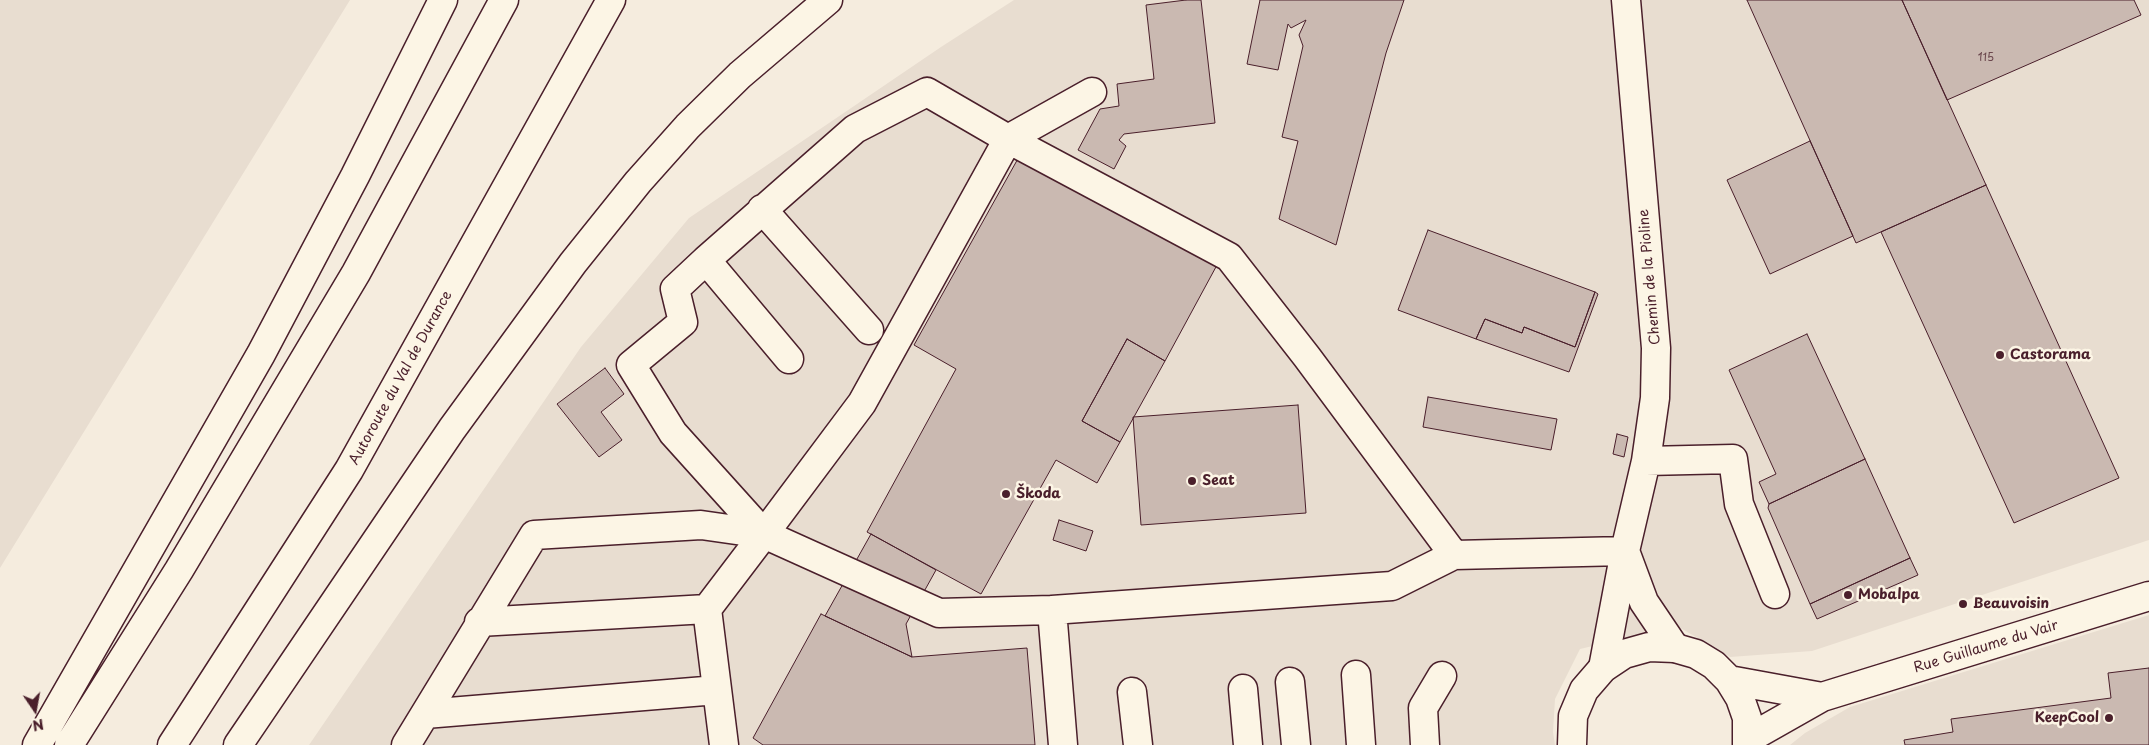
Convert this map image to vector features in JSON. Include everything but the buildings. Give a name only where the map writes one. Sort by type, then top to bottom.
[{"type":"main road","points":[[37,745],[261,354],[443,0]]},
{"type":"main road","points":[[69,745],[184,562],[356,273],[504,0]]},
{"type":"main road","name":"Autoroute du Val de Durance","points":[[172,745],[349,470],[611,0]]},
{"type":"main road","points":[[238,745],[452,429],[573,263],[638,182],[688,126],[740,75],[828,0]]},
{"type":"main road","name":"Chemin de la Pioline","points":[[1603,668],[1625,551],[1646,461],[1655,398],[1656,348],[1626,0]]},
{"type":"main road","points":[[764,534],[673,433],[631,365],[683,322],[675,289],[706,260],[762,209],[856,129],[928,92],[1008,139],[1228,257],[1307,357],[1454,555]]},
{"type":"main road","points":[[724,745],[707,609],[862,403],[1008,139],[1092,92]]},
{"type":"main road","points":[[762,209],[869,330]]},
{"type":"main road","points":[[706,260],[789,359]]},
{"type":"main road","points":[[1646,461],[1733,459],[1739,504],[1775,594]]},
{"type":"main road","points":[[406,745],[534,534],[701,525],[764,534],[939,613],[1052,610],[1392,586],[1454,555],[1625,551],[1644,602],[1675,648]]},
{"type":"main road","name":"Rue Guillaume du Vair","points":[[1748,742],[1822,697],[2149,596]]},
{"type":"main road","points":[[479,622],[707,609]]},
{"type":"main road","points":[[1052,610],[1064,745]]},
{"type":"main road","points":[[1572,745],[1573,716],[1584,690],[1603,668],[1624,654],[1649,647],[1675,648],[1696,654],[1714,665],[1729,680],[1740,698],[1747,718],[1748,742]]},
{"type":"main road","points":[[1356,675],[1361,745]]},
{"type":"main road","points":[[1425,745],[1422,708],[1442,676]]},
{"type":"main road","name":"Rue Guillaume du Vair","points":[[1729,680],[1822,697]]},
{"type":"main road","points":[[1290,682],[1296,745]]},
{"type":"main road","points":[[1243,689],[1248,745]]},
{"type":"main road","points":[[425,714],[717,690]]},
{"type":"main road","points":[[1132,692],[1138,745]]},
{"type":"shaded area","points":[[0,0],[350,0],[0,568]]},
{"type":"shaded area","points":[[1014,0],[2149,0],[2149,540],[1812,651],[1730,657],[1677,626],[1580,649],[1555,699],[1553,732],[1555,745],[309,745],[581,347],[689,218],[941,47]]},
{"type":"shaded area","points":[[2149,615],[2149,745],[1790,745],[1805,733],[1850,707]]},
{"type":"place","name":"Castorama","points":[[2000,355]]},
{"type":"place","name":"Seat","points":[[1192,481]]},
{"type":"place","name":"Škoda","points":[[1006,494]]},
{"type":"place","name":"Mobalpa","points":[[1848,595]]},
{"type":"place","name":"Beauvoisin","points":[[1963,604]]},
{"type":"place","name":"KeepCool","points":[[2109,718]]}]
